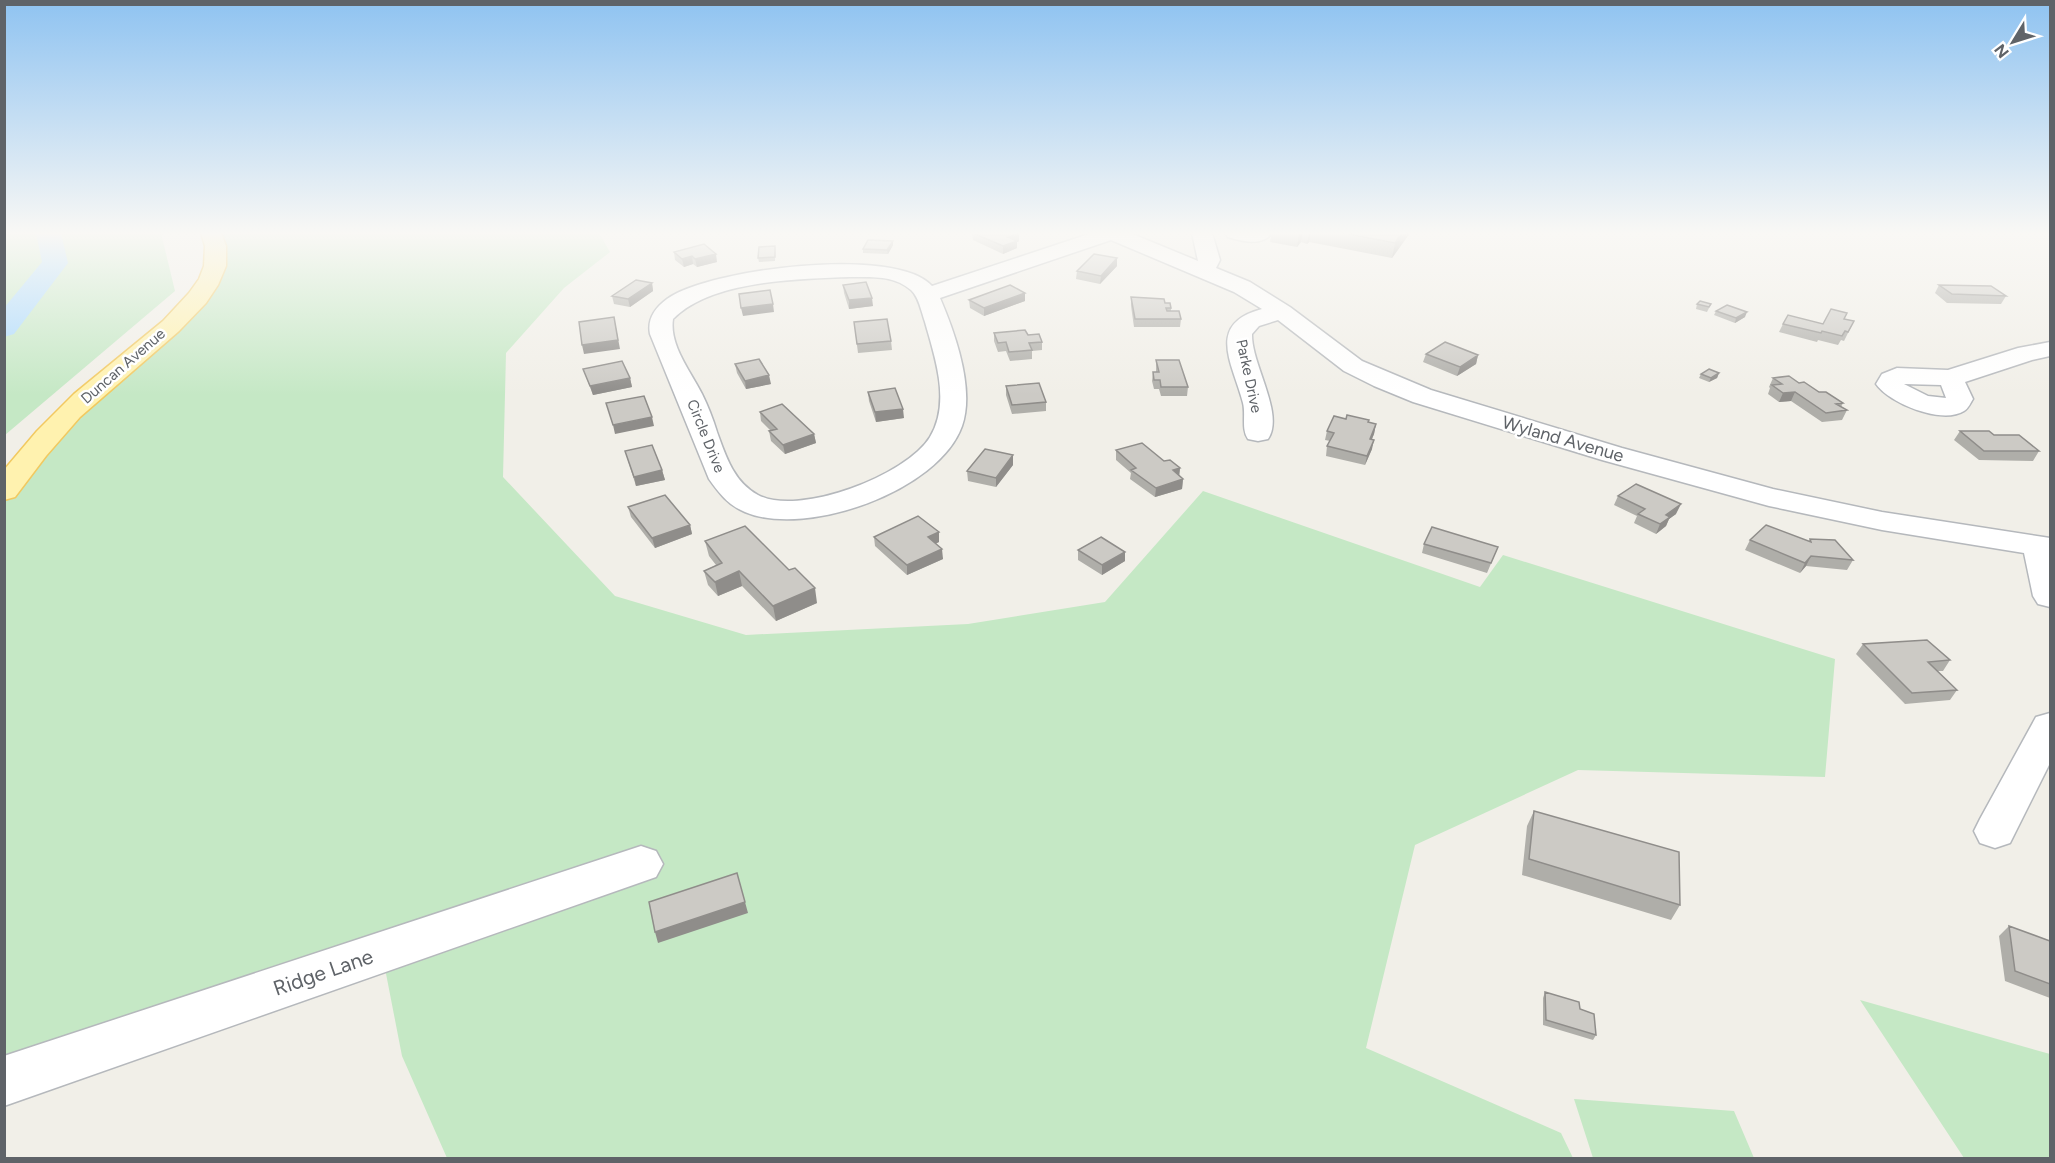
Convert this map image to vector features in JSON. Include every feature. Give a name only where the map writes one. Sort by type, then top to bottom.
[{"type":"main road","name":"Duncan Avenue","points":[[4,491],[44,438],[71,411],[162,333],[206,287]]},
{"type":"street","name":"Circle Drive","points":[[721,287],[690,297],[668,310],[661,320],[660,327],[667,351],[692,402],[716,463],[732,489],[751,503],[769,510],[788,511],[813,509],[850,498],[882,484],[931,453],[942,440],[953,407],[949,358],[926,295],[920,287]]},
{"type":"street","points":[[926,295],[949,287]]},
{"type":"street","name":"Wyland Avenue","points":[[1240,287],[1260,297],[1282,312],[1329,349],[1367,374],[1402,389],[1453,406],[1769,497],[1882,521],[2044,547]]},
{"type":"street","name":"Parke Drive","points":[[1258,433],[1258,409],[1242,357],[1239,335],[1241,329],[1252,321],[1282,312]]},
{"type":"street","points":[[1950,378],[2026,353],[2050,349]]},
{"type":"street","points":[[2044,547],[2050,596]]},
{"type":"street","points":[[1995,831],[2050,727]]},
{"type":"street","name":"Ridge Lane","points":[[4,1081],[641,864]]},
{"type":"green space","points":[[5,287],[174,287],[175,291],[5,435]]},
{"type":"green space","points":[[198,287],[565,287],[506,353],[503,477],[615,596],[746,635],[968,624],[1105,602],[1203,491],[1480,587],[1503,555],[1835,659],[1825,777],[1578,770],[1415,845],[1366,1048],[1561,1133],[1573,1158],[447,1158],[402,1056],[382,953],[5,1081],[5,491],[191,305]]},
{"type":"green space","points":[[1860,1000],[2050,1054],[2050,1158],[1964,1158]]},
{"type":"green space","points":[[1574,1099],[1734,1111],[1754,1158],[1593,1158]]},
{"type":"building","points":[[625,287],[646,287],[628,299],[612,296]]},
{"type":"building","points":[[844,287],[868,287],[872,298],[849,300]]},
{"type":"building","points":[[1004,287],[1014,287],[1025,293],[984,308],[969,300]]},
{"type":"building","points":[[1942,287],[1993,287],[2006,296],[1952,294]]},
{"type":"building","points":[[770,290],[773,304],[741,308],[739,294]]},
{"type":"building","points":[[1131,297],[1164,299],[1165,303],[1170,303],[1171,308],[1166,308],[1167,311],[1179,311],[1181,319],[1135,319]]},
{"type":"building","points":[[1700,301],[1711,304],[1709,307],[1697,304]]},
{"type":"building","points":[[1727,305],[1747,312],[1736,318],[1716,311]]},
{"type":"building","points":[[1831,309],[1847,313],[1844,319],[1854,321],[1848,332],[1845,331],[1842,336],[1783,324],[1788,315],[1823,324]]},
{"type":"building","points":[[614,317],[618,340],[582,345],[579,322]]},
{"type":"building","points":[[887,319],[891,341],[857,344],[854,322]]},
{"type":"building","points":[[1025,330],[1028,335],[1039,334],[1042,342],[1029,343],[1032,350],[1009,352],[1006,342],[998,343],[994,333]]},
{"type":"building","points":[[1445,342],[1478,355],[1460,367],[1426,354]]},
{"type":"building","points":[[759,359],[769,375],[745,381],[735,364]]},
{"type":"building","points":[[1156,360],[1179,360],[1188,387],[1161,387],[1160,380],[1154,380],[1153,372],[1159,372]]},
{"type":"building","points":[[622,361],[630,378],[590,386],[583,369]]},
{"type":"building","points":[[1709,369],[1719,373],[1711,378],[1701,374]]},
{"type":"building","points":[[1789,376],[1819,392],[1826,392],[1843,403],[1836,404],[1847,410],[1826,413],[1795,392],[1783,393],[1772,385],[1782,384],[1773,378]]},
{"type":"building","points":[[1039,383],[1046,402],[1012,405],[1006,386]]},
{"type":"building","points":[[895,388],[903,409],[875,412],[868,392]]},
{"type":"building","points":[[644,396],[652,417],[613,425],[606,403]]},
{"type":"building","points":[[782,404],[814,434],[783,445],[769,431],[777,429],[760,412]]},
{"type":"building","points":[[1347,415],[1376,424],[1370,439],[1374,440],[1367,456],[1327,446],[1334,433],[1327,431],[1334,416],[1346,419]]},
{"type":"building","points":[[1960,431],[1989,431],[1994,435],[2019,435],[2039,451],[1984,451]]},
{"type":"building","points":[[1142,443],[1164,461],[1170,460],[1180,468],[1173,470],[1183,479],[1156,488],[1131,470],[1136,468],[1116,450]]},
{"type":"building","points":[[652,445],[662,470],[634,477],[625,451]]},
{"type":"building","points":[[985,449],[1013,455],[996,478],[967,471]]},
{"type":"building","points":[[1636,484],[1681,504],[1666,515],[1670,517],[1660,524],[1638,514],[1645,509],[1618,496]]},
{"type":"building","points":[[665,495],[690,525],[652,538],[628,507]]},
{"type":"building","points":[[918,516],[939,532],[928,537],[942,549],[907,565],[874,537]]},
{"type":"building","points":[[1766,525],[1811,542],[1810,539],[1835,540],[1853,560],[1811,556],[1805,563],[1750,540]]},
{"type":"building","points":[[745,526],[789,570],[795,568],[815,588],[773,606],[739,571],[715,582],[704,571],[722,563],[705,541]]},
{"type":"building","points":[[1432,527],[1498,547],[1491,563],[1424,544]]},
{"type":"building","points":[[1101,537],[1125,552],[1102,565],[1078,550]]},
{"type":"building","points":[[1927,640],[1950,660],[1928,662],[1957,690],[1912,693],[1863,644]]},
{"type":"building","points":[[1534,811],[1679,852],[1680,905],[1529,859]]},
{"type":"building","points":[[737,873],[745,902],[655,932],[649,902]]},
{"type":"building","points":[[2009,926],[2050,941],[2050,984],[2015,971]]},
{"type":"building","points":[[1545,992],[1579,1002],[1580,1009],[1594,1014],[1596,1035],[1546,1020]]},
{"type":"waterway","points":[[4,328],[36,287]]}]
